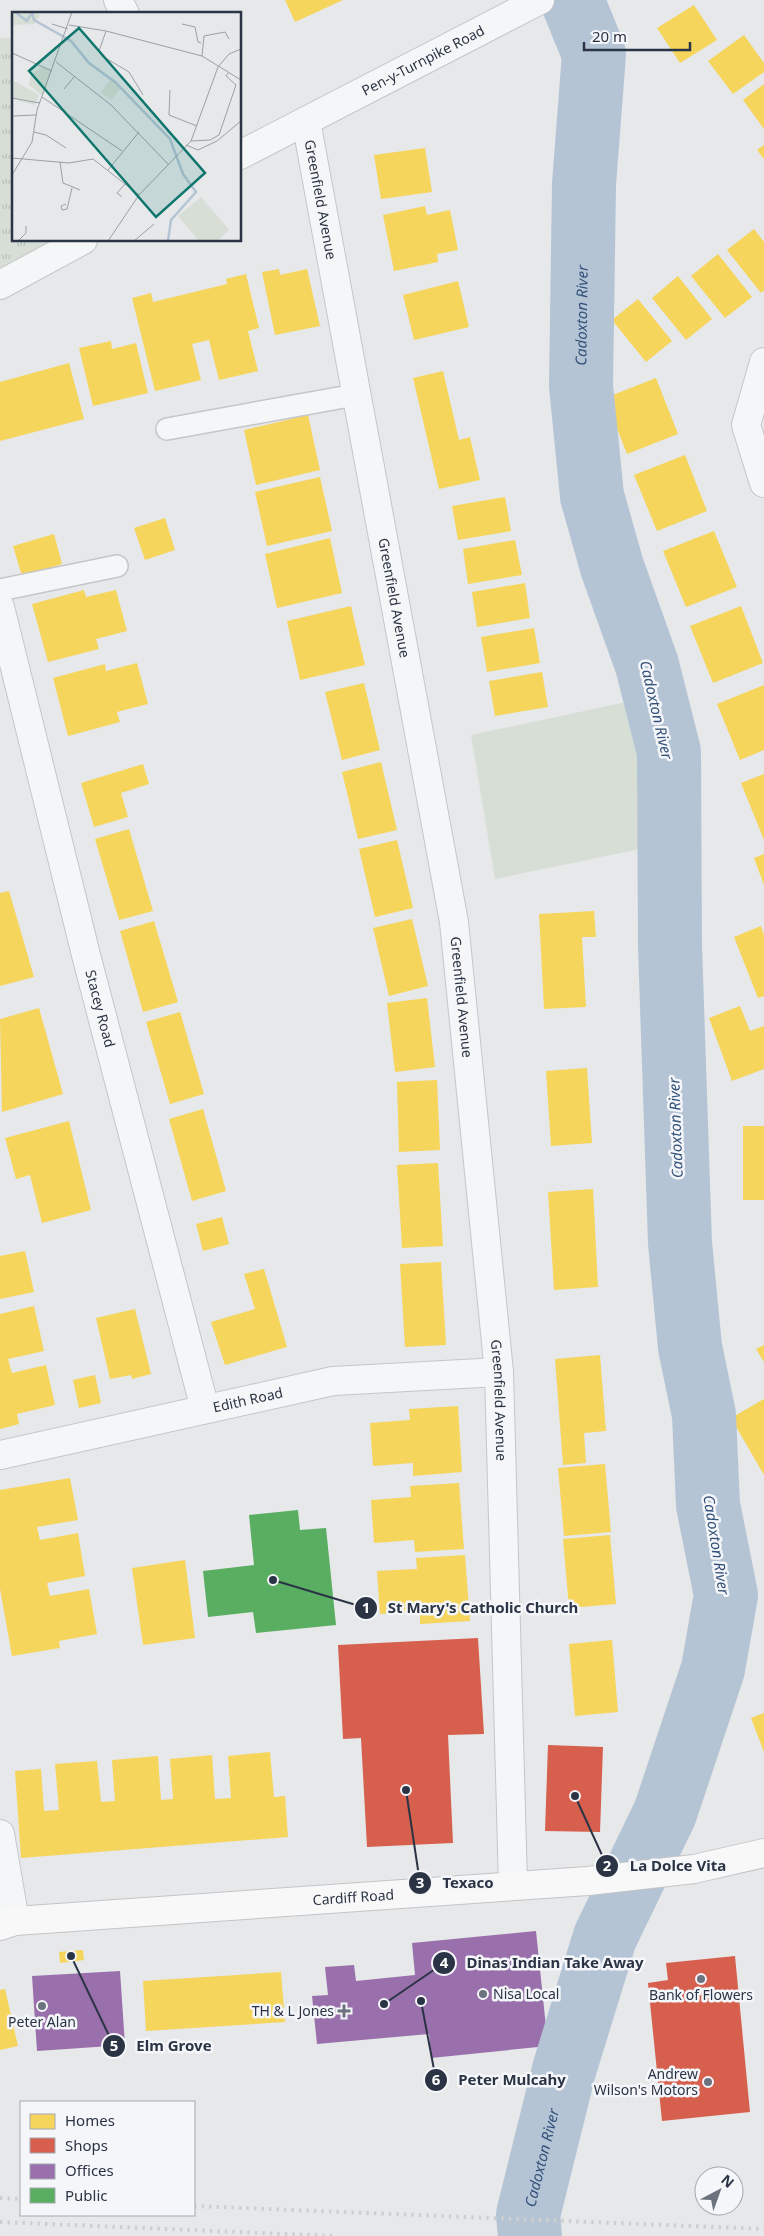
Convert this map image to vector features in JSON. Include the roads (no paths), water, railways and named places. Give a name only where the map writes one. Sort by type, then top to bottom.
[{"type":"main road","name":"Cardiff Road","points":[[8,1924],[588,1881],[694,1869],[764,1853]]},
{"type":"street","points":[[118,0],[124,12]]},
{"type":"street","name":"Pen-y-Turnpike Road","points":[[241,154],[540,0]]},
{"type":"street","name":"Greenfield Avenue","points":[[306,121],[355,395],[454,922],[499,1372],[513,1886]]},
{"type":"street","points":[[0,285],[80,241]]},
{"type":"street","points":[[764,362],[746,425],[764,483]]},
{"type":"street","name":"Stacey Road","points":[[0,607],[86,955],[205,1409]]},
{"type":"street","name":"Edith Road","points":[[0,1455],[333,1381],[499,1372]]},
{"type":"street","points":[[0,1834],[8,1924]]},
{"type":"lane","points":[[167,429],[355,395]]},
{"type":"lane","points":[[0,590],[117,566]]},
{"type":"waterway","name":"Cadoxton River","points":[[530,2236],[528,2215],[564,2070],[605,1937],[665,1813],[713,1669],[726,1595],[708,1505],[704,1415],[690,1347],[680,1243],[670,946],[669,752],[647,665],[612,567],[592,496],[581,386],[584,184],[594,54],[572,0]]},
{"type":"railway","points":[[0,2198],[20,2199]]},
{"type":"railway","points":[[195,2206],[764,2229]]},
{"type":"railway","points":[[0,2222],[333,2236]]},
{"type":"place","name":"St Mary's Catholic Church","points":[[273,1580]]},
{"type":"place","name":"Texaco","points":[[406,1790]]},
{"type":"place","name":"La Dolce Vita","points":[[575,1796]]},
{"type":"place","name":"Elm Grove","points":[[71,1956]]},
{"type":"place","name":"Bank of Flowers","points":[[701,1979]]},
{"type":"place","name":"Nisa Local","points":[[483,1994]]},
{"type":"place","name":"Peter Mulcahy","points":[[421,2001]]},
{"type":"place","name":"Dinas Indian Take Away","points":[[384,2004]]},
{"type":"place","name":"Peter Alan","points":[[42,2006]]},
{"type":"place","name":"TH & L Jones","points":[[344,2011]]},
{"type":"place","name":"Andrew Wilson's Motors","points":[[708,2082]]}]
